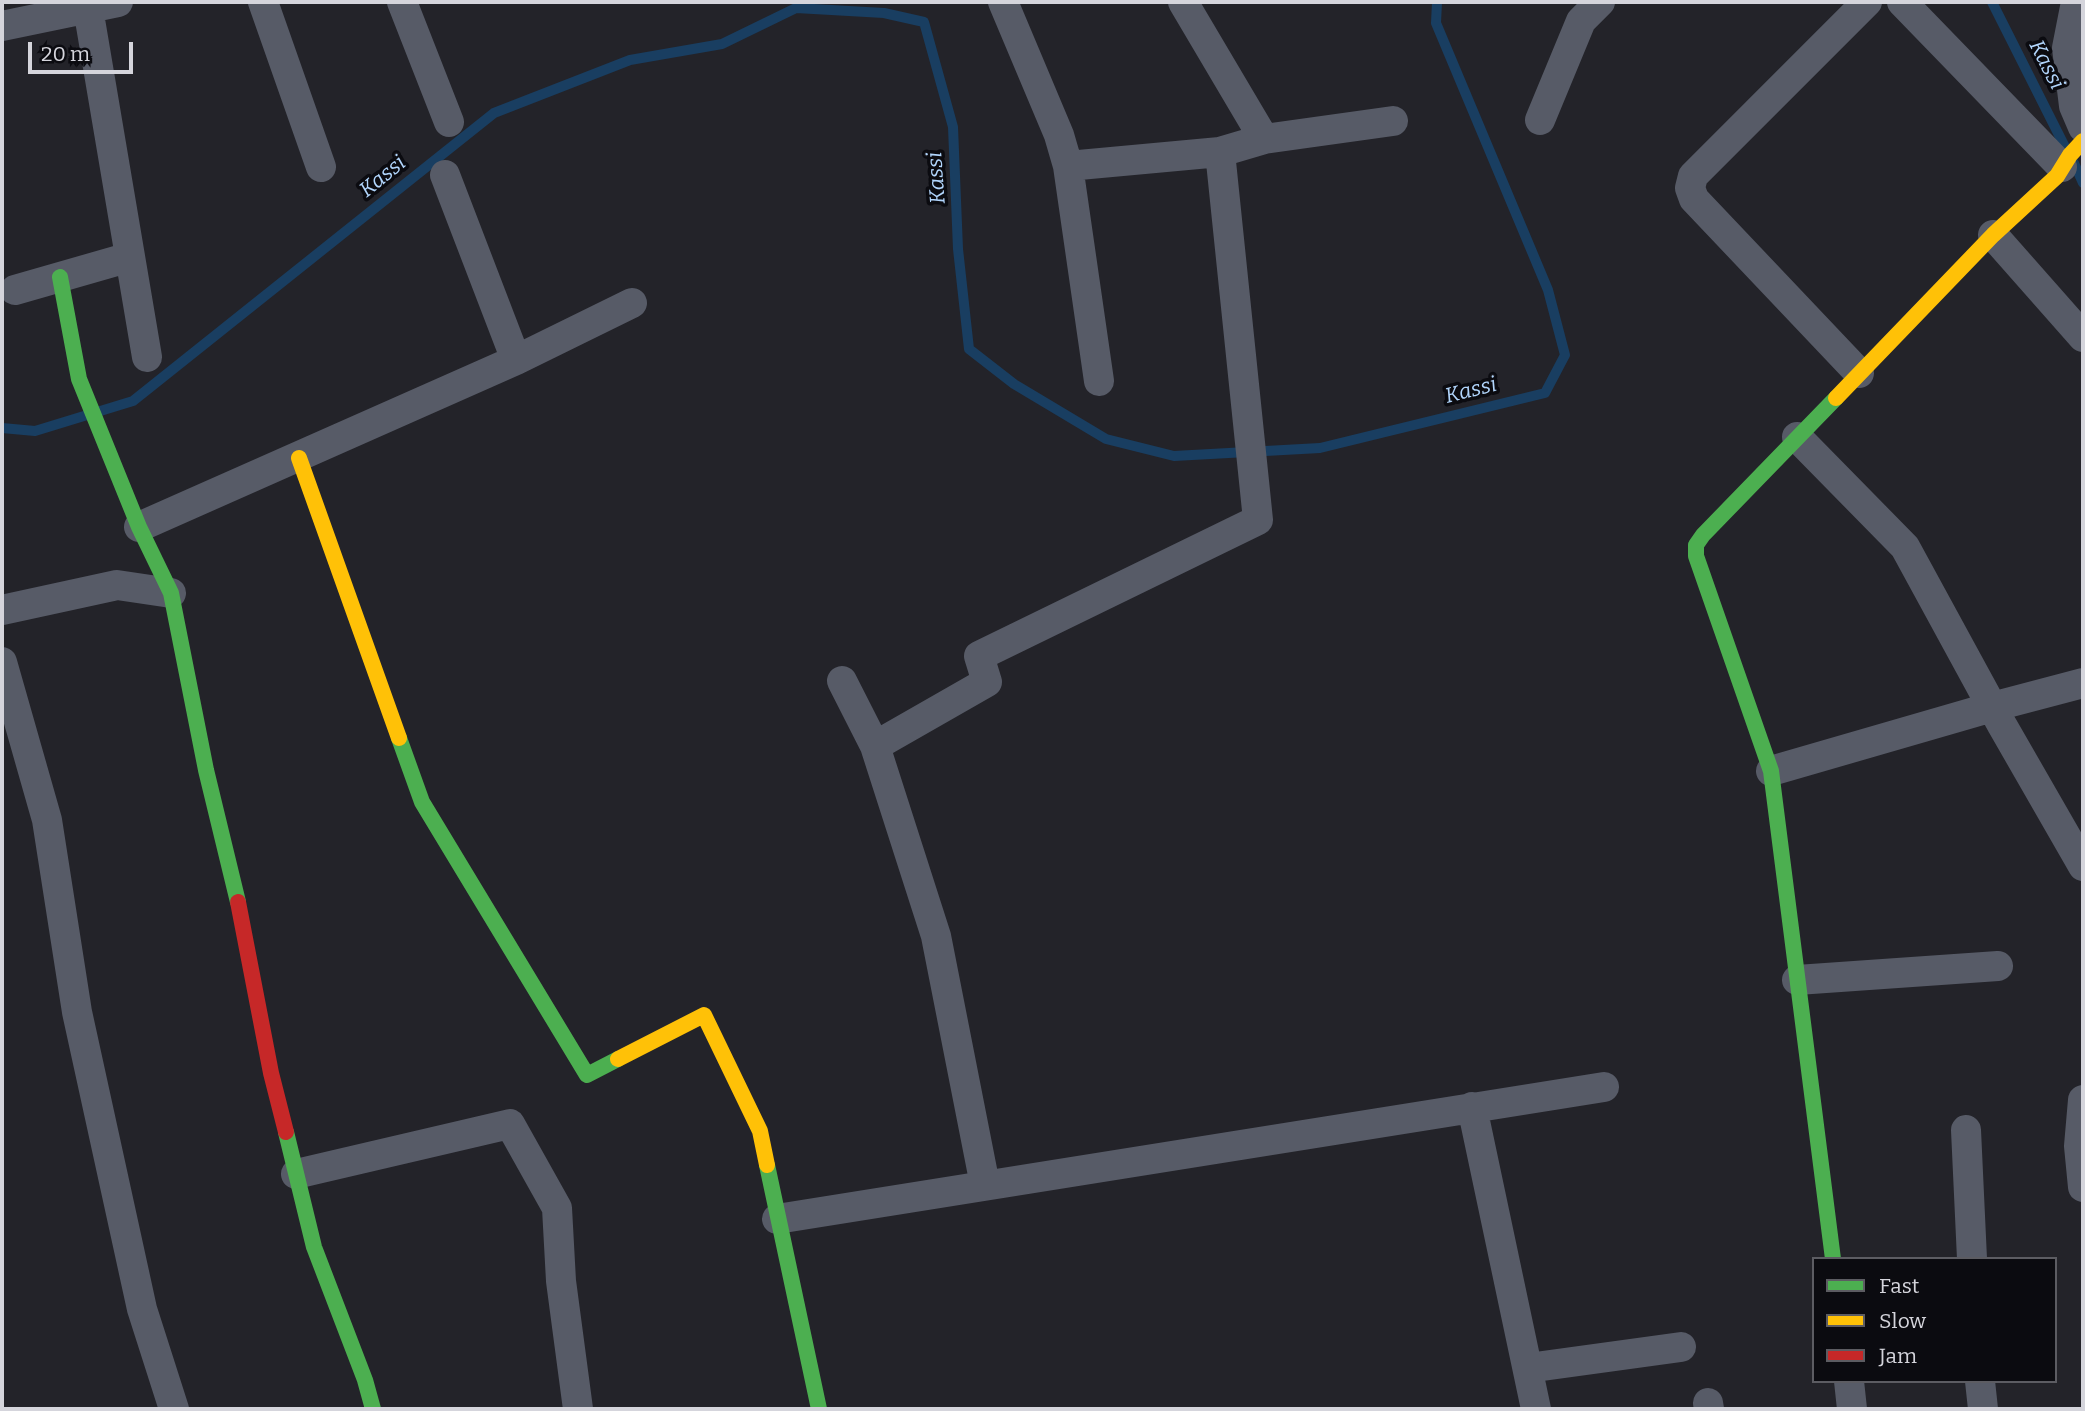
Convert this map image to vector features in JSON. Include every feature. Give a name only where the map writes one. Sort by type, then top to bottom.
[{"type":"street","points":[[14,17],[118,2]]},
{"type":"street","points":[[263,2],[321,167]]},
{"type":"street","points":[[402,2],[449,122]]},
{"type":"street","points":[[1003,2],[1059,135],[1068,166],[1099,381]]},
{"type":"street","points":[[1540,120],[1581,21],[1600,2]]},
{"type":"street","points":[[1858,373],[1694,199],[1690,188],[1693,176],[1867,2]]},
{"type":"street","points":[[1902,2],[2066,161]]},
{"type":"street","points":[[2076,2],[2067,48],[2074,106],[2083,127]]},
{"type":"street","points":[[1191,5],[1264,139]]},
{"type":"street","points":[[88,8],[147,357]]},
{"type":"street","points":[[1068,166],[1220,152],[1264,139],[1393,121]]},
{"type":"street","points":[[1833,1257],[1771,771],[1696,556],[1696,545],[1703,534],[1993,234],[2057,176],[2083,141]]},
{"type":"street","points":[[875,746],[987,682],[979,656],[1258,520],[1220,152]]},
{"type":"street","points":[[445,175],[516,360]]},
{"type":"street","points":[[1993,234],[2083,337]]},
{"type":"street","points":[[15,290],[130,257]]},
{"type":"street","points":[[60,277],[79,379],[139,527],[171,593],[206,770],[237,895],[271,1073],[314,1247],[365,1380],[373,1409]]},
{"type":"street","points":[[139,527],[516,360],[632,303]]},
{"type":"street","points":[[1797,437],[1905,547],[2083,866]]},
{"type":"street","points":[[299,458],[422,802],[587,1075],[704,1014],[760,1131],[819,1409]]},
{"type":"street","points":[[2,610],[117,586],[171,593]]},
{"type":"street","points":[[2,662],[47,820],[77,1012],[142,1309],[174,1409]]},
{"type":"street","points":[[842,681],[875,746],[936,936],[985,1185]]},
{"type":"street","points":[[1771,771],[2083,683]]},
{"type":"street","points":[[1797,980],[1998,966]]},
{"type":"street","points":[[777,1219],[1604,1087]]},
{"type":"street","points":[[2083,1100],[2079,1146],[2083,1186]]},
{"type":"street","points":[[1472,1107],[1536,1409]]},
{"type":"street","points":[[296,1174],[510,1124],[556,1208],[561,1281],[578,1409]]},
{"type":"street","points":[[1966,1130],[1972,1257]]},
{"type":"street","points":[[1528,1368],[1681,1347]]},
{"type":"street","points":[[1849,1383],[1852,1409]]},
{"type":"street","points":[[1980,1383],[1983,1409]]},
{"type":"waterway","name":"Kassi","points":[[2,428],[35,431],[133,401],[494,113],[630,60],[722,44],[796,8],[884,13],[924,22],[953,127],[958,249],[969,349],[1014,384],[1106,439],[1174,456],[1320,448],[1545,393],[1565,355],[1548,290],[1436,23],[1437,2]]},
{"type":"waterway","name":"Kassi","points":[[1992,2],[2066,149]]},
{"type":"waterway","name":"Kassi","points":[[2074,163],[2083,183]]},
{"type":"traffic: fast","points":[[60,277],[79,379],[139,527],[171,593],[206,770],[238,902]]},
{"type":"traffic: fast","points":[[1833,1257],[1771,771],[1696,556],[1696,545],[1836,398]]},
{"type":"traffic: fast","points":[[399,738],[422,802],[587,1075],[618,1059]]},
{"type":"traffic: fast","points":[[286,1132],[314,1247],[365,1380],[373,1409]]},
{"type":"traffic: fast","points":[[767,1165],[819,1409]]},
{"type":"traffic: slow","points":[[1836,398],[1993,235],[2057,176],[2083,141]]},
{"type":"traffic: slow","points":[[299,458],[399,738]]},
{"type":"traffic: slow","points":[[618,1059],[704,1015],[760,1131],[767,1165]]},
{"type":"traffic: jam","points":[[238,902],[271,1073],[286,1132]]}]
